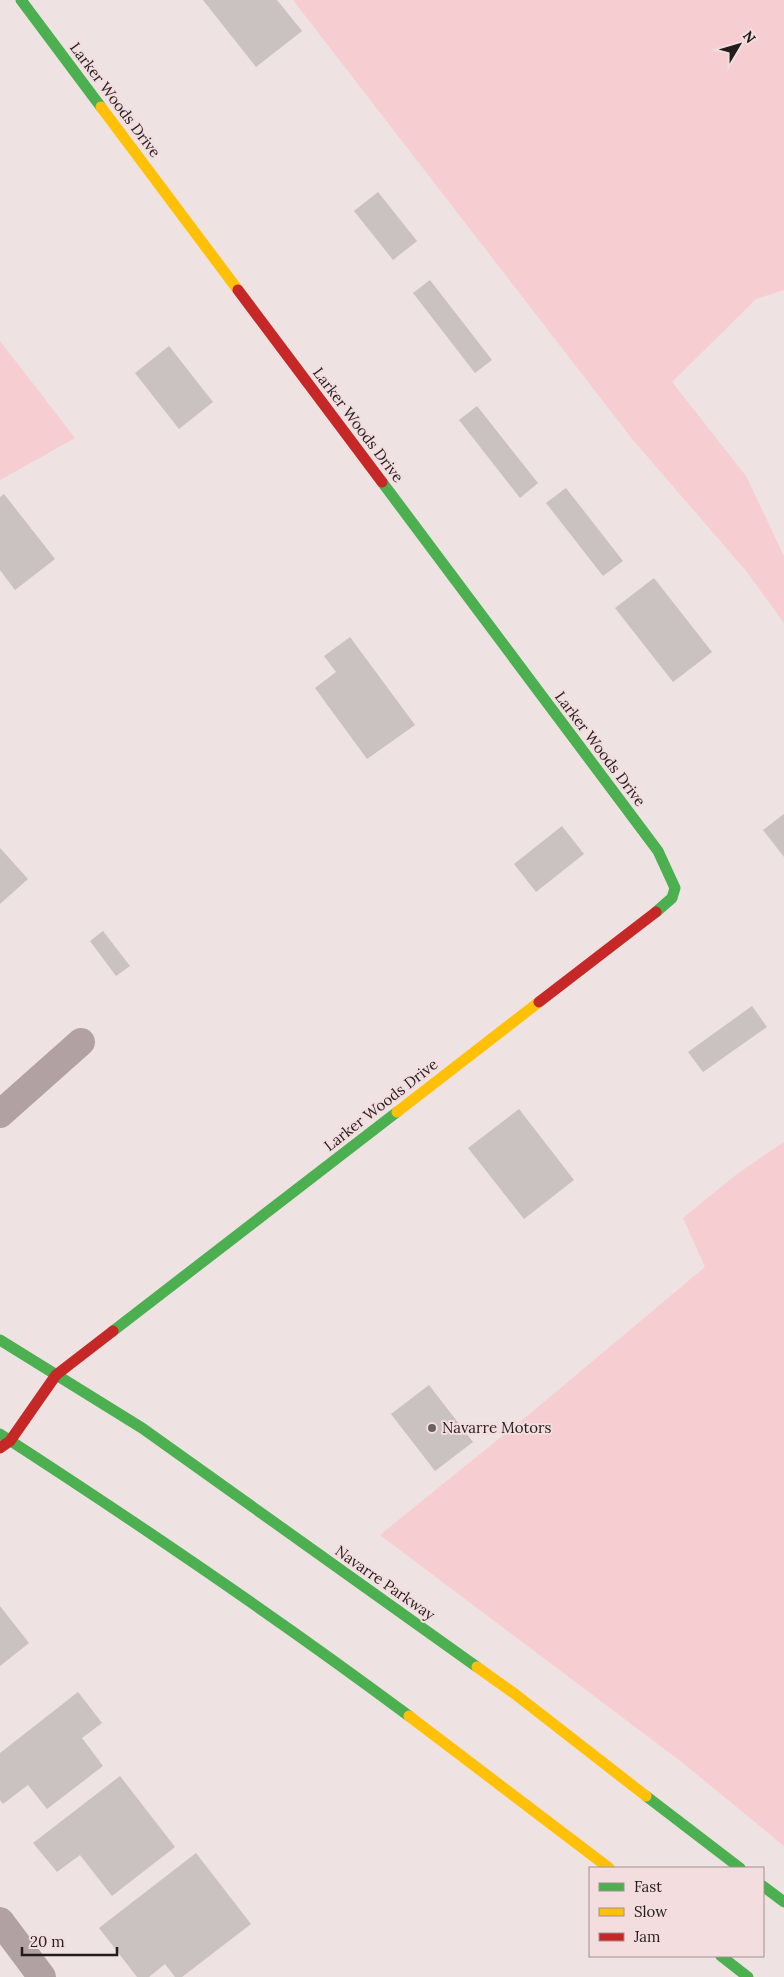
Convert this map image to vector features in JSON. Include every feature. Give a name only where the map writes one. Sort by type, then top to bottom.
[{"type":"main road","name":"Larker Woods Drive","points":[[21,0],[658,851],[675,888],[672,898],[662,907],[56,1375]]},
{"type":"main road","name":"Navarre Parkway","points":[[0,1340],[142,1428],[515,1694],[739,1867]]},
{"type":"main road","points":[[0,1448],[5,1438],[56,1375]]},
{"type":"main road","points":[[5,1438],[62,1473],[280,1622],[528,1805],[608,1867]]},
{"type":"main road","points":[[764,1887],[784,1902]]},
{"type":"main road","points":[[722,1957],[748,1977]]},
{"type":"street","points":[[0,1114],[81,1042]]},
{"type":"street","points":[[0,1921],[42,1977]]},
{"type":"shaded area","points":[[293,0],[784,0],[784,290],[756,299],[672,382],[746,476],[784,556],[784,623],[747,572],[633,440]]},
{"type":"shaded area","points":[[0,341],[75,438],[0,480]]},
{"type":"shaded area","points":[[784,1142],[784,1846],[683,1763],[380,1535],[532,1412],[705,1267],[683,1218],[737,1174]]},
{"type":"building","points":[[203,0],[277,0],[302,31],[256,67]]},
{"type":"building","points":[[378,192],[417,241],[393,260],[354,211]]},
{"type":"building","points":[[430,280],[492,360],[475,373],[413,293]]},
{"type":"building","points":[[169,346],[213,402],[179,429],[135,373]]},
{"type":"building","points":[[477,406],[538,483],[520,498],[459,420]]},
{"type":"building","points":[[566,488],[623,561],[603,576],[546,503]]},
{"type":"building","points":[[4,494],[55,559],[15,590],[0,570],[0,497]]},
{"type":"building","points":[[654,578],[712,652],[673,682],[615,608]]},
{"type":"building","points":[[350,637],[415,725],[367,759],[315,688],[336,672],[324,656]]},
{"type":"building","points":[[784,814],[784,857],[763,830]]},
{"type":"building","points":[[562,826],[584,854],[536,892],[514,864]]},
{"type":"building","points":[[0,848],[28,879],[0,904]]},
{"type":"building","points":[[103,931],[130,966],[116,976],[90,941]]},
{"type":"building","points":[[752,1006],[767,1027],[703,1072],[688,1052]]},
{"type":"building","points":[[519,1109],[574,1180],[524,1219],[468,1148]]},
{"type":"building","name":"Navarre Motors","points":[[429,1385],[473,1442],[435,1471],[391,1414]]},
{"type":"building","points":[[0,1606],[29,1643],[0,1666]]},
{"type":"building","points":[[78,1692],[102,1723],[82,1738],[103,1766],[47,1809],[28,1785],[3,1804],[0,1800],[0,1753]]},
{"type":"building","points":[[120,1776],[175,1847],[112,1896],[80,1855],[57,1872],[33,1843]]},
{"type":"building","points":[[196,1853],[251,1924],[182,1977],[175,1977],[165,1964],[149,1977],[137,1977],[99,1928]]},
{"type":"traffic: fast","points":[[21,0],[101,107]]},
{"type":"traffic: fast","points":[[382,482],[658,851],[675,888],[672,898],[656,912]]},
{"type":"traffic: fast","points":[[113,1331],[397,1112]]},
{"type":"traffic: fast","points":[[0,1340],[142,1428],[477,1667]]},
{"type":"traffic: fast","points":[[0,1434],[207,1572],[409,1716]]},
{"type":"traffic: fast","points":[[646,1796],[739,1867]]},
{"type":"traffic: fast","points":[[764,1887],[784,1902]]},
{"type":"traffic: fast","points":[[722,1957],[748,1977]]},
{"type":"traffic: slow","points":[[101,107],[238,290]]},
{"type":"traffic: slow","points":[[397,1112],[539,1002]]},
{"type":"traffic: slow","points":[[477,1667],[515,1694],[646,1796]]},
{"type":"traffic: slow","points":[[409,1716],[608,1867]]},
{"type":"traffic: jam","points":[[238,290],[382,482]]},
{"type":"traffic: jam","points":[[539,1002],[656,912]]},
{"type":"traffic: jam","points":[[0,1448],[10,1441],[56,1375],[113,1331]]},
{"type":"place","name":"Navarre Motors","points":[[432,1428]]}]
